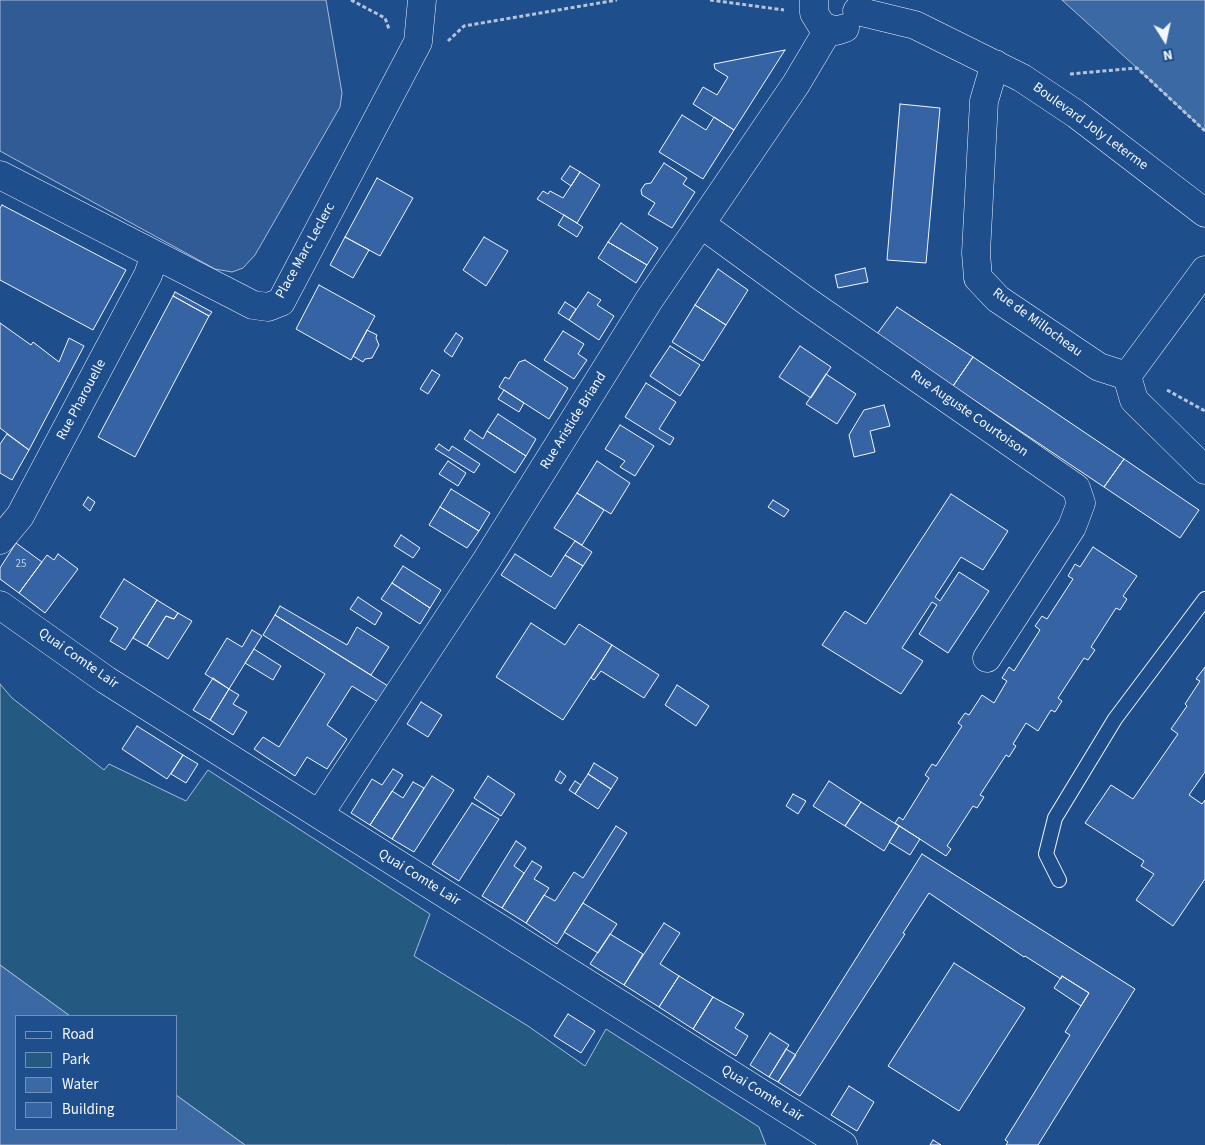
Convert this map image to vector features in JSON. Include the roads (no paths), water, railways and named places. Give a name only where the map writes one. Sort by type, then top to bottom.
[{"type":"street","name":"Place Marc Leclerc","points":[[0,175],[253,305],[268,307],[281,302],[418,42],[422,0]]},
{"type":"street","points":[[819,14],[836,31],[850,26],[854,21],[857,5]]},
{"type":"street","name":"Boulevard Joly Leterme","points":[[857,5],[915,25],[1022,78],[1076,114],[1205,213]]},
{"type":"street","name":"Rue Aristide Briand","points":[[320,813],[486,561],[649,300],[796,84],[819,14]]},
{"type":"street","name":"Rue de Millocheau","points":[[995,64],[984,101],[976,253],[978,278],[998,299],[1100,368],[1127,376]]},
{"type":"street","name":"Rue Auguste Courtoison","points":[[701,224],[808,302],[1076,488],[1081,503],[1072,527],[987,658]]},
{"type":"street","name":"Rue Pharouelle","points":[[0,540],[20,516],[148,275],[155,255]]},
{"type":"street","points":[[1205,270],[1127,376],[1134,400],[1205,470]]},
{"type":"street","name":"Quai Comte Lair","points":[[0,605],[106,680],[320,813],[380,853],[843,1145]]},
{"type":"lane","points":[[1058,880],[1046,854],[1055,818],[1115,719],[1205,599]]},
{"type":"water","points":[[1062,0],[1205,0],[1205,131],[1137,68]]},
{"type":"water","points":[[0,965],[69,1015],[15,1015],[15,1130],[178,1130],[178,1096],[245,1145],[0,1145]]}]
